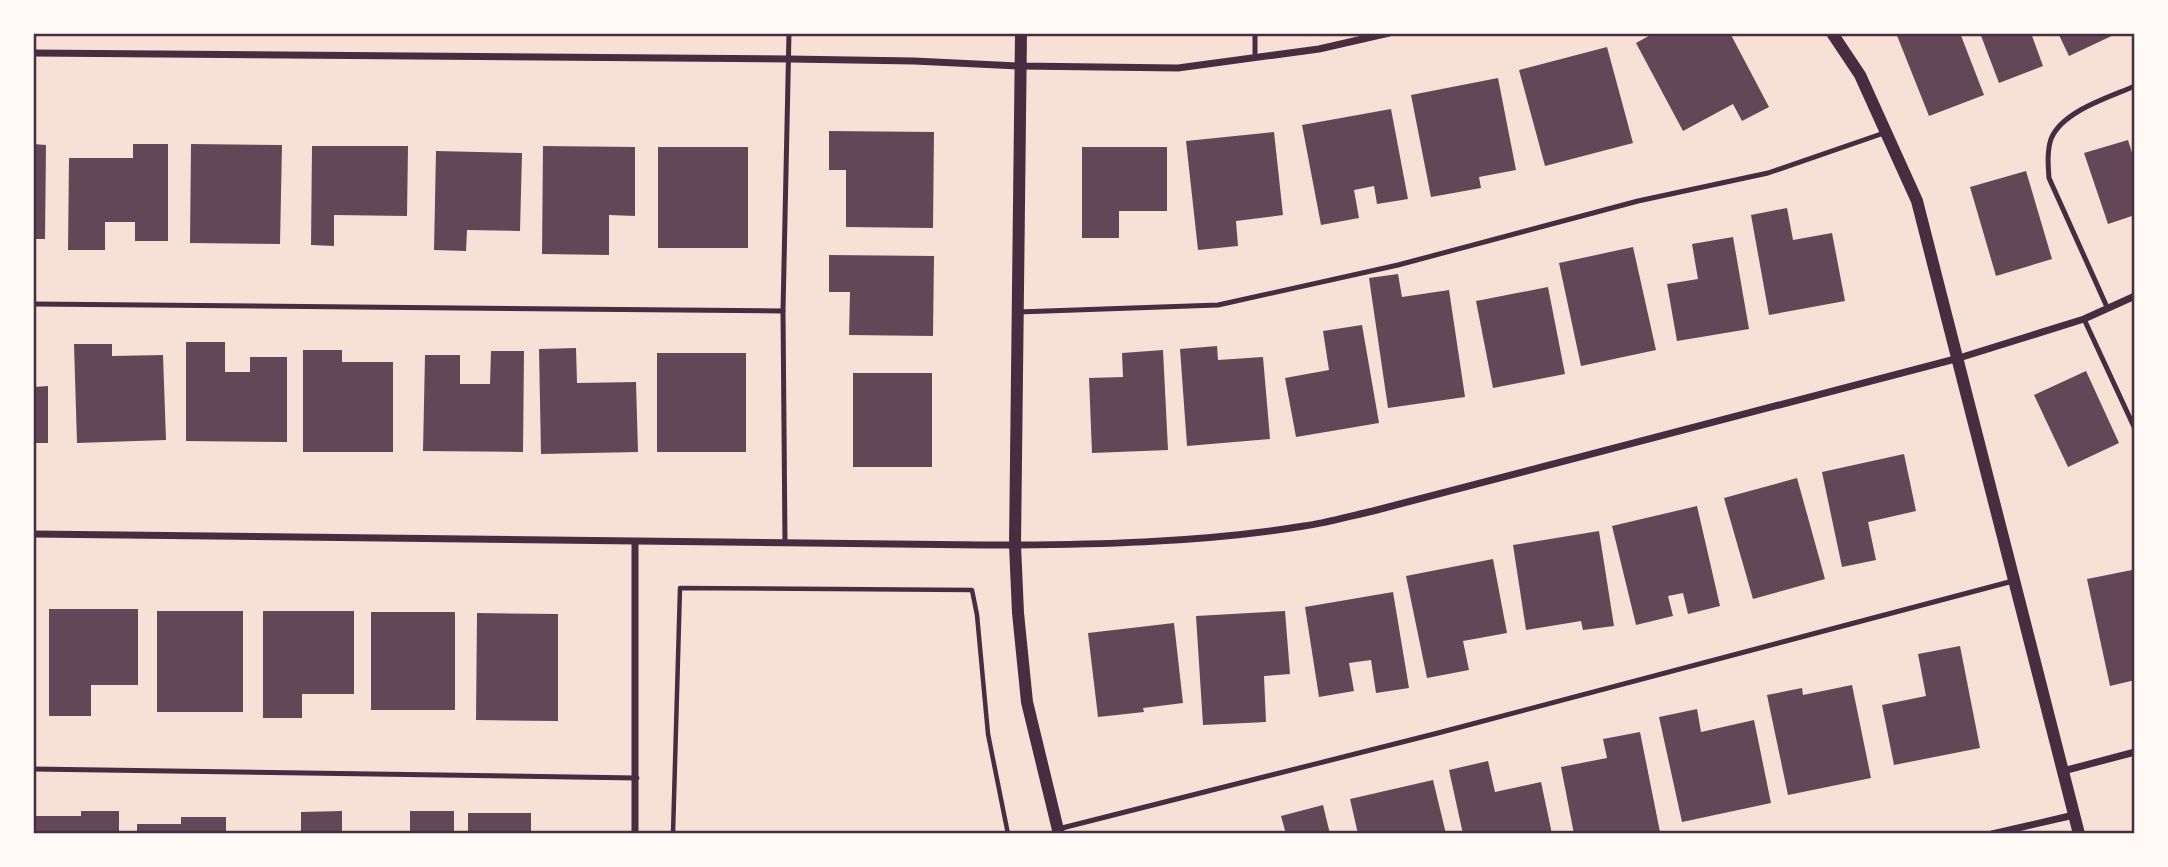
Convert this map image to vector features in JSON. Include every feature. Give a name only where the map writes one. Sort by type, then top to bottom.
[{"type":"street","points":[[1021,33],[1015,545],[1018,613],[1027,702],[1058,831]]},
{"type":"street","points":[[33,53],[789,59],[1178,68],[1320,49],[1390,33]]},
{"type":"street","points":[[1832,33],[1860,75],[1917,201],[2079,834]]},
{"type":"street","points":[[33,534],[1015,545],[1228,536],[1306,526],[1373,512],[1959,358],[2084,319],[2135,296]]},
{"type":"street","points":[[635,542],[635,834]]},
{"type":"street","points":[[2063,771],[2135,752]]},
{"type":"street","points":[[1992,834],[2074,815]]},
{"type":"lane","points":[[785,543],[783,311],[789,33]]},
{"type":"lane","points":[[1255,33],[1255,57]]},
{"type":"lane","points":[[2107,307],[2049,178],[2048,156],[2052,138],[2064,122],[2086,107],[2135,86]]},
{"type":"lane","points":[[1018,312],[1218,305],[1398,265],[1638,201],[1768,173],[1886,133]]},
{"type":"lane","points":[[33,304],[783,311]]},
{"type":"lane","points":[[2084,319],[2135,429]]},
{"type":"lane","points":[[1058,831],[2015,581]]},
{"type":"lane","points":[[33,769],[637,778]]},
{"type":"path","points":[[673,834],[680,589],[694,589],[972,590],[977,615],[988,734],[1008,834]]},
{"type":"building","points":[[1654,33],[1730,33],[1769,107],[1742,121],[1733,104],[1683,131],[1636,43]]},
{"type":"building","points":[[1896,33],[1960,33],[1984,95],[1929,116]]},
{"type":"building","points":[[1980,33],[2031,33],[2043,66],[1999,83]]},
{"type":"building","points":[[2058,33],[2118,33],[2069,56]]},
{"type":"building","points":[[1607,47],[1633,143],[1545,166],[1519,70]]},
{"type":"building","points":[[1498,78],[1516,170],[1479,177],[1481,188],[1431,197],[1411,95]]},
{"type":"building","points":[[1391,109],[1408,199],[1377,204],[1374,186],[1354,190],[1359,218],[1321,225],[1302,125]]},
{"type":"building","points":[[829,131],[934,132],[933,228],[846,227],[846,170],[829,170]]},
{"type":"building","points":[[1274,132],[1283,215],[1236,221],[1238,246],[1198,250],[1186,141]]},
{"type":"building","points":[[2128,140],[2135,162],[2135,215],[2108,224],[2084,153]]},
{"type":"building","points":[[33,144],[46,145],[45,239],[33,239]]},
{"type":"building","points":[[133,144],[168,144],[168,241],[135,241],[135,222],[105,222],[105,250],[68,250],[69,158],[133,158]]},
{"type":"building","points":[[191,144],[282,145],[280,244],[190,243]]},
{"type":"building","points":[[312,146],[408,146],[407,216],[334,215],[334,246],[311,245]]},
{"type":"building","points":[[543,146],[635,147],[635,216],[609,215],[609,255],[542,254]]},
{"type":"building","points":[[658,147],[748,147],[748,248],[658,248]]},
{"type":"building","points":[[1082,147],[1167,147],[1167,211],[1119,211],[1119,238],[1082,238]]},
{"type":"building","points":[[436,151],[522,153],[520,231],[467,230],[466,251],[434,250]]},
{"type":"building","points":[[2026,171],[2052,259],[1996,276],[1970,187]]},
{"type":"building","points":[[1787,208],[1793,240],[1832,233],[1845,301],[1769,315],[1751,215]]},
{"type":"building","points":[[1733,237],[1749,329],[1677,341],[1667,284],[1698,279],[1692,244]]},
{"type":"building","points":[[1633,247],[1656,350],[1581,366],[1559,263]]},
{"type":"building","points":[[829,255],[934,256],[933,336],[849,335],[850,292],[829,292]]},
{"type":"building","points":[[1398,274],[1402,297],[1449,290],[1465,397],[1388,408],[1369,278]]},
{"type":"building","points":[[1548,287],[1565,374],[1493,388],[1476,301]]},
{"type":"building","points":[[1362,325],[1379,423],[1296,437],[1285,378],[1329,370],[1323,331]]},
{"type":"building","points":[[186,342],[225,342],[225,372],[250,372],[250,357],[287,357],[287,442],[186,441]]},
{"type":"building","points":[[74,344],[112,344],[112,356],[163,355],[166,440],[77,443]]},
{"type":"building","points":[[1217,346],[1218,360],[1263,357],[1270,439],[1187,446],[1180,349]]},
{"type":"building","points":[[576,348],[577,383],[636,382],[638,452],[541,454],[539,349]]},
{"type":"building","points":[[303,350],[342,350],[342,362],[393,362],[393,452],[303,452]]},
{"type":"building","points":[[1163,350],[1168,450],[1092,453],[1089,378],[1123,377],[1122,353]]},
{"type":"building","points":[[491,351],[524,351],[523,452],[423,451],[425,355],[460,355],[460,384],[490,384]]},
{"type":"building","points":[[657,353],[746,353],[746,452],[657,452]]},
{"type":"building","points":[[2086,371],[2119,443],[2068,467],[2034,395]]},
{"type":"building","points":[[853,373],[932,373],[932,467],[853,467]]},
{"type":"building","points":[[48,386],[48,443],[33,443],[33,387]]},
{"type":"building","points":[[1904,454],[1916,511],[1868,522],[1876,560],[1842,567],[1822,472]]},
{"type":"building","points":[[1797,478],[1825,579],[1753,599],[1724,498]]},
{"type":"building","points":[[1697,506],[1720,606],[1688,614],[1683,593],[1668,596],[1673,616],[1636,625],[1612,526]]},
{"type":"building","points":[[1599,531],[1614,626],[1583,630],[1581,621],[1526,630],[1513,545]]},
{"type":"building","points":[[1493,559],[1507,633],[1463,641],[1469,670],[1427,678],[1406,576]]},
{"type":"building","points":[[2132,570],[2135,584],[2135,680],[2110,686],[2087,579]]},
{"type":"building","points":[[1393,592],[1409,688],[1376,693],[1371,660],[1349,663],[1354,691],[1319,697],[1305,607]]},
{"type":"building","points":[[49,609],[138,609],[138,685],[91,685],[91,716],[49,716]]},
{"type":"building","points":[[157,611],[243,611],[243,712],[157,712]]},
{"type":"building","points":[[263,611],[354,611],[354,694],[302,694],[302,718],[263,718]]},
{"type":"building","points":[[1285,611],[1290,674],[1264,676],[1266,722],[1203,725],[1196,616]]},
{"type":"building","points":[[371,612],[455,612],[455,710],[371,710]]},
{"type":"building","points":[[477,613],[558,614],[558,721],[476,720]]},
{"type":"building","points":[[1174,623],[1183,703],[1143,708],[1144,712],[1098,717],[1088,633]]},
{"type":"building","points":[[1960,646],[1980,748],[1894,765],[1882,705],[1926,696],[1918,654]]},
{"type":"building","points":[[1852,685],[1871,778],[1788,795],[1767,695],[1802,688],[1803,695]]},
{"type":"building","points":[[1697,709],[1701,732],[1754,720],[1771,803],[1682,822],[1659,717]]},
{"type":"building","points":[[1640,732],[1660,832],[1574,834],[1561,767],[1607,758],[1603,739]]},
{"type":"building","points":[[1488,761],[1495,792],[1541,782],[1552,834],[1463,834],[1449,770]]},
{"type":"building","points":[[1433,780],[1446,834],[1358,834],[1350,799]]},
{"type":"building","points":[[1323,805],[1330,834],[1286,834],[1281,816]]},
{"type":"building","points":[[81,811],[119,811],[119,834],[33,834],[33,816],[81,816]]},
{"type":"building","points":[[342,811],[342,834],[301,834],[301,812]]},
{"type":"building","points":[[410,811],[454,811],[454,834],[410,834]]},
{"type":"building","points":[[468,813],[531,813],[531,834],[468,834]]},
{"type":"building","points":[[181,817],[226,817],[226,834],[137,834],[137,824],[181,824]]}]
